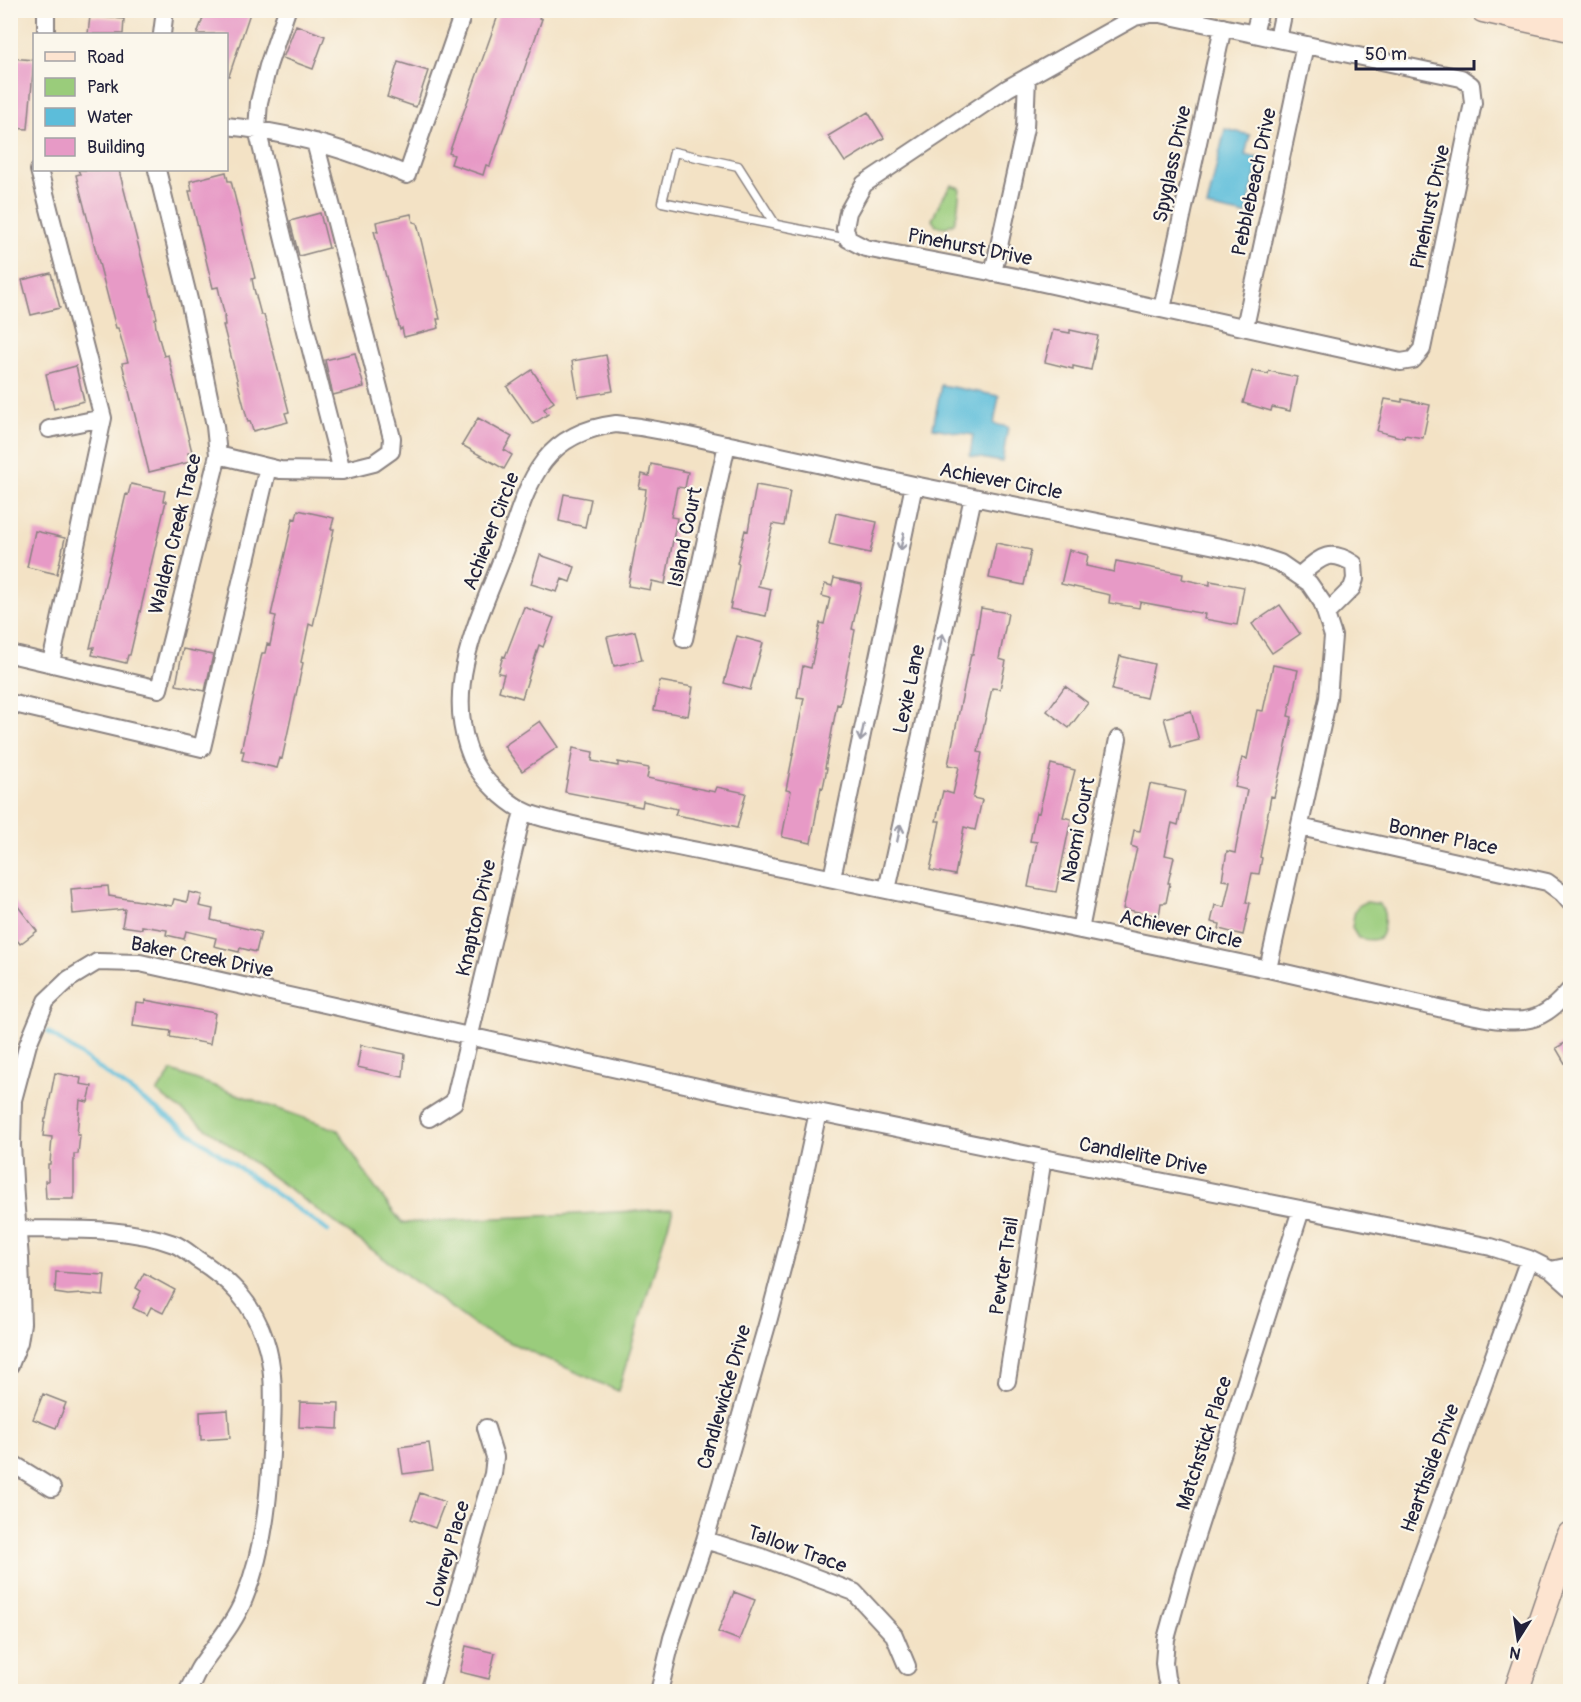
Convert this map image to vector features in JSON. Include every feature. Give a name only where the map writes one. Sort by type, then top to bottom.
[{"type":"main road","points":[[1483,10],[1570,29]]},
{"type":"main road","points":[[1516,1692],[1570,1534]]},
{"type":"street","points":[[46,10],[46,33]]},
{"type":"street","points":[[162,33],[165,10]]},
{"type":"street","points":[[287,10],[265,75],[259,102],[257,129],[342,471]]},
{"type":"street","points":[[228,126],[257,129],[315,141],[407,175],[464,10]]},
{"type":"street","points":[[1254,34],[1260,10]]},
{"type":"street","points":[[1278,39],[1284,10]]},
{"type":"street","name":"Pinehurst Drive","points":[[1156,13],[1223,27],[1461,78],[1471,85],[1473,103],[1422,349],[1413,360],[1401,362],[993,273],[865,248],[848,239],[845,228],[848,212],[864,184],[1027,77],[1135,17],[1156,13]]},
{"type":"street","name":"Spyglass Drive","points":[[1162,309],[1223,27]]},
{"type":"street","name":"Pebblebeach Drive","points":[[1245,327],[1305,45]]},
{"type":"street","points":[[993,273],[1025,128],[1027,77]]},
{"type":"street","points":[[218,455],[280,470],[342,471],[374,463],[391,452],[392,438],[315,141]]},
{"type":"street","points":[[39,171],[103,418],[51,663]]},
{"type":"street","name":"Walden Creek Trace","points":[[10,654],[159,689],[218,455],[215,426],[190,304],[157,171]]},
{"type":"street","points":[[49,429],[103,418]]},
{"type":"street","name":"Achiever Circle","points":[[1268,969],[1328,698],[1333,636],[1322,602],[1309,583],[1299,576],[1280,563],[1250,552],[914,485],[640,427],[616,424],[598,426],[579,433],[559,444],[539,468],[524,498],[472,637],[459,701],[462,730],[473,761],[489,783],[523,811],[587,829],[1268,969],[1473,1015],[1508,1020],[1529,1019],[1544,1014],[1570,990]]},
{"type":"street","name":"Island Court","points":[[684,639],[727,444]]},
{"type":"street","points":[[10,703],[202,748],[268,467]]},
{"type":"street","name":"Lexie Lane","points":[[832,878],[914,485]]},
{"type":"street","name":"Lexie Lane","points":[[887,890],[973,497]]},
{"type":"street","points":[[1299,576],[1318,560],[1327,556],[1338,555],[1354,564],[1355,579],[1352,588],[1326,614]]},
{"type":"street","name":"Naomi Court","points":[[1080,930],[1118,739]]},
{"type":"street","name":"Knapton Drive","points":[[429,1118],[454,1102],[523,811]]},
{"type":"street","name":"Bonner Place","points":[[1300,827],[1548,882],[1570,902]]},
{"type":"street","name":"Baker Creek Drive","points":[[10,1365],[19,1342],[22,1323],[12,1145],[13,1100],[28,1044],[46,1001],[69,979],[97,962],[140,963],[724,1093]]},
{"type":"street","name":"Candlelite Drive","points":[[724,1093],[1491,1247],[1529,1259],[1551,1270],[1570,1287]]},
{"type":"street","name":"Candlewicke Drive","points":[[659,1692],[672,1638],[705,1540],[769,1318],[793,1227],[818,1112]]},
{"type":"street","name":"Pewter Trail","points":[[1007,1381],[1043,1158]]},
{"type":"street","name":"Matchstick Place","points":[[1171,1692],[1164,1663],[1166,1639],[1185,1570],[1301,1210]]},
{"type":"street","points":[[17,1229],[118,1232],[151,1237],[177,1245],[225,1279],[242,1296],[265,1339],[271,1360],[272,1431],[268,1496],[255,1568],[243,1602],[199,1670],[188,1692]]},
{"type":"street","name":"Hearthside Drive","points":[[1372,1692],[1529,1259]]},
{"type":"street","points":[[1551,1270],[1570,1266]]},
{"type":"street","name":"Lowrey Place","points":[[429,1692],[493,1474],[495,1456],[486,1428]]},
{"type":"street","points":[[10,1462],[52,1488]]},
{"type":"street","name":"Tallow Trace","points":[[705,1540],[764,1558],[854,1592],[894,1635],[907,1666]]},
{"type":"lane","points":[[775,224],[738,166],[674,152],[662,202],[848,239]]},
{"type":"green space","points":[[951,185],[960,188],[954,223],[946,227],[936,226],[932,220]]},
{"type":"green space","points":[[1367,902],[1379,904],[1384,913],[1382,933],[1374,940],[1358,938],[1352,928],[1357,908]]},
{"type":"green space","points":[[172,1071],[338,1130],[373,1185],[402,1223],[673,1209],[618,1391],[480,1329],[157,1092]]},
{"type":"water","points":[[1225,129],[1250,135],[1245,155],[1259,158],[1246,215],[1207,207]]},
{"type":"water","points":[[941,385],[999,396],[994,424],[1008,427],[1002,462],[970,456],[973,435],[933,428]]},
{"type":"building","points":[[206,10],[251,10],[229,76],[228,33],[197,33]]},
{"type":"building","points":[[500,10],[542,10],[539,18],[542,19],[490,166],[486,165],[483,175],[451,164],[454,155],[449,153]]},
{"type":"building","points":[[90,16],[124,19],[123,33],[88,33]]},
{"type":"building","points":[[296,25],[325,36],[313,69],[283,58]]},
{"type":"building","points":[[10,58],[33,60],[28,129],[10,128]]},
{"type":"building","points":[[398,62],[428,71],[416,107],[387,97]]},
{"type":"building","points":[[868,112],[884,138],[845,162],[828,136]]},
{"type":"building","points":[[78,171],[119,171],[157,318],[155,319],[156,328],[164,356],[168,355],[192,452],[188,453],[190,462],[149,472],[122,363],[128,362],[118,328],[116,328],[76,175],[80,174]]},
{"type":"building","points":[[226,172],[228,181],[231,181],[255,278],[252,279],[254,289],[261,315],[264,315],[289,412],[285,413],[288,422],[253,431],[250,421],[248,422],[223,325],[225,325],[225,317],[218,287],[213,288],[189,191],[192,191],[190,181]]},
{"type":"building","points":[[320,213],[329,248],[299,256],[290,221]]},
{"type":"building","points":[[411,214],[413,222],[417,223],[440,319],[437,319],[439,328],[404,337],[402,328],[400,330],[374,231],[378,232],[376,222]]},
{"type":"building","points":[[51,273],[60,308],[31,315],[22,280]]},
{"type":"building","points":[[1053,330],[1070,333],[1070,330],[1098,336],[1091,370],[1073,366],[1073,369],[1045,362]]},
{"type":"building","points":[[355,353],[364,387],[333,395],[325,360]]},
{"type":"building","points":[[606,355],[613,391],[578,397],[572,361]]},
{"type":"building","points":[[76,366],[84,401],[54,409],[46,374]]},
{"type":"building","points":[[532,370],[554,402],[544,409],[548,414],[533,424],[507,387]]},
{"type":"building","points":[[1252,371],[1268,374],[1269,371],[1297,377],[1290,411],[1272,407],[1271,411],[1243,403]]},
{"type":"building","points":[[1385,399],[1402,402],[1402,399],[1430,405],[1423,438],[1405,435],[1404,438],[1377,431]]},
{"type":"building","points":[[478,418],[512,437],[504,450],[512,455],[504,469],[462,445]]},
{"type":"building","points":[[651,464],[688,472],[685,488],[677,487],[671,517],[677,518],[665,584],[652,581],[650,590],[628,586],[645,498],[646,489],[639,488],[642,474],[649,476]]},
{"type":"building","points":[[131,484],[165,491],[163,501],[166,501],[130,655],[126,663],[92,655],[94,647],[90,648],[126,494],[128,495]]},
{"type":"building","points":[[756,485],[790,491],[784,526],[773,524],[758,586],[771,589],[766,616],[730,609],[739,564],[737,563],[745,530],[748,531]]},
{"type":"building","points":[[564,494],[591,499],[585,527],[559,521]]},
{"type":"building","points":[[298,510],[334,518],[331,529],[334,529],[313,626],[309,624],[282,759],[280,758],[277,768],[242,760],[244,751],[241,751],[262,653],[265,653],[267,644],[270,645],[276,616],[271,615],[293,518],[296,519]]},
{"type":"building","points":[[836,513],[877,522],[870,553],[829,544]]},
{"type":"building","points":[[35,531],[65,538],[57,574],[27,567]]},
{"type":"building","points":[[996,543],[1031,550],[1024,585],[989,578]]},
{"type":"building","points":[[1069,550],[1088,555],[1086,566],[1114,572],[1116,561],[1183,574],[1182,579],[1210,585],[1210,581],[1244,587],[1237,625],[1204,619],[1205,614],[1140,602],[1139,608],[1109,603],[1110,595],[1061,584]]},
{"type":"building","points":[[540,555],[575,567],[570,582],[562,579],[557,592],[531,584]]},
{"type":"building","points":[[834,578],[862,584],[852,629],[855,630],[850,657],[840,705],[837,704],[825,768],[827,768],[823,788],[821,787],[811,843],[782,837],[791,791],[786,790],[804,698],[797,697],[803,666],[811,668],[820,623],[824,624],[830,598],[822,596],[825,584],[832,586]]},
{"type":"building","points":[[1280,605],[1300,634],[1272,653],[1252,624]]},
{"type":"building","points":[[524,607],[554,618],[543,647],[539,645],[522,698],[499,691],[504,674],[498,673]]},
{"type":"building","points":[[981,608],[1008,613],[999,659],[1006,661],[1000,689],[992,688],[978,752],[982,753],[973,798],[982,800],[975,830],[964,827],[955,875],[930,870],[940,821],[936,821],[943,791],[953,794],[959,767],[948,765]]},
{"type":"building","points":[[635,631],[642,660],[614,666],[607,637]]},
{"type":"building","points":[[737,636],[763,643],[750,690],[724,683]]},
{"type":"building","points":[[183,649],[213,655],[205,691],[176,685]]},
{"type":"building","points":[[1120,656],[1154,664],[1146,698],[1112,690]]},
{"type":"building","points":[[1273,665],[1298,670],[1288,716],[1292,717],[1274,797],[1271,796],[1259,874],[1252,873],[1246,902],[1250,903],[1243,935],[1219,929],[1220,924],[1211,922],[1215,905],[1224,907],[1230,881],[1222,880],[1227,851],[1235,853],[1247,790],[1235,787],[1242,758],[1247,759],[1257,710],[1263,711]]},
{"type":"building","points":[[660,681],[693,687],[688,716],[654,710]]},
{"type":"building","points":[[1065,686],[1088,703],[1069,728],[1047,711]]},
{"type":"building","points":[[1191,711],[1199,740],[1172,747],[1164,718]]},
{"type":"building","points":[[540,721],[558,747],[522,771],[504,746]]},
{"type":"building","points":[[573,748],[593,752],[592,761],[618,766],[618,762],[649,768],[647,778],[715,792],[717,787],[746,793],[737,828],[675,815],[677,809],[643,801],[642,807],[565,792]]},
{"type":"building","points":[[1051,764],[1075,770],[1063,817],[1071,819],[1056,892],[1028,887],[1037,842],[1030,841],[1036,812],[1039,813]]},
{"type":"building","points":[[1150,784],[1185,791],[1178,825],[1172,823],[1165,855],[1174,857],[1166,903],[1161,903],[1159,916],[1123,909],[1137,848],[1131,846],[1134,830],[1140,831]]},
{"type":"building","points":[[108,886],[109,896],[172,906],[174,899],[187,902],[189,892],[202,895],[199,906],[213,909],[211,920],[261,932],[256,952],[240,948],[239,952],[214,946],[216,938],[186,931],[184,939],[166,935],[167,930],[122,926],[125,909],[73,914],[71,889]]},
{"type":"building","points":[[10,896],[37,931],[20,944],[10,931]]},
{"type":"building","points":[[145,1000],[215,1013],[210,1044],[170,1037],[171,1031],[133,1026],[136,1002],[145,1003]]},
{"type":"building","points":[[1570,1040],[1570,1072],[1556,1048]]},
{"type":"building","points":[[361,1045],[405,1054],[403,1077],[357,1067]]},
{"type":"building","points":[[55,1073],[81,1078],[80,1084],[92,1086],[88,1102],[80,1100],[78,1154],[74,1154],[74,1199],[46,1199],[45,1181],[48,1181],[52,1137],[43,1136]]},
{"type":"building","points":[[56,1272],[105,1275],[103,1296],[55,1293]]},
{"type":"building","points":[[144,1273],[175,1290],[163,1313],[151,1307],[147,1315],[133,1308],[141,1291],[136,1288]]},
{"type":"building","points":[[43,1394],[66,1403],[56,1428],[33,1419]]},
{"type":"building","points":[[300,1402],[339,1403],[338,1429],[299,1427]]},
{"type":"building","points":[[228,1410],[230,1438],[201,1440],[200,1412]]},
{"type":"building","points":[[429,1443],[433,1470],[403,1474],[399,1447]]},
{"type":"building","points":[[420,1493],[445,1502],[435,1528],[411,1519]]},
{"type":"building","points":[[734,1592],[755,1600],[739,1640],[718,1632]]},
{"type":"building","points":[[466,1646],[495,1653],[489,1679],[460,1672]]},
{"type":"waterway","points":[[48,1032],[328,1231]]}]
